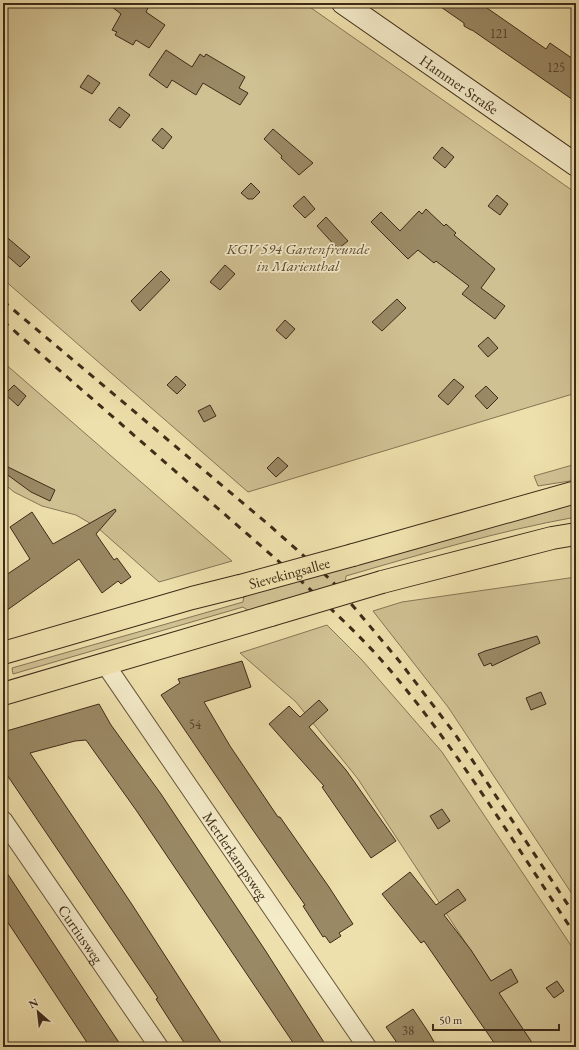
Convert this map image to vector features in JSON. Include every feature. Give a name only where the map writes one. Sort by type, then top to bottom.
[{"type":"main road","name":"Hammer Straße","points":[[343,3],[576,165]]},
{"type":"main road","name":"Hammer Straße","points":[[369,3],[576,148]]},
{"type":"main road","name":"Sievekingsallee","points":[[3,653],[192,598],[353,555],[576,492]]},
{"type":"main road","points":[[3,694],[382,582],[552,538],[576,534]]},
{"type":"street","name":"Mettlerkampsweg","points":[[105,664],[367,1047]]},
{"type":"street","name":"Curtiusweg","points":[[3,820],[159,1047]]},
{"type":"green space","name":"KGV 594 Gartenfreunde in Marienthal","points":[[3,3],[304,3],[576,193],[576,393],[248,492],[3,279]]},
{"type":"green space","points":[[3,362],[232,561],[159,582],[98,528],[76,515],[42,506],[14,492],[3,483]]},
{"type":"green space","points":[[576,464],[576,480],[538,486],[534,476]]},
{"type":"green space","points":[[576,502],[576,517],[518,529],[432,551],[346,576],[345,585],[250,612],[243,607],[13,674],[12,668],[243,602],[244,594]]},
{"type":"green space","points":[[576,577],[576,900],[448,707],[373,611],[402,602]]},
{"type":"green space","points":[[327,625],[362,660],[442,752],[576,953],[576,1047],[534,1047],[358,779],[296,702],[240,653]]},
{"type":"building","points":[[107,3],[140,3],[148,8],[146,12],[165,25],[149,48],[136,40],[133,45],[115,35],[117,32],[112,30],[121,14]]},
{"type":"building","points":[[435,3],[491,3],[487,8],[546,49],[550,43],[576,61],[576,102],[464,26],[464,23]]},
{"type":"building","points":[[166,50],[192,67],[200,54],[204,57],[206,54],[245,77],[239,88],[248,93],[240,105],[203,83],[196,95],[172,80],[167,88],[149,75]]},
{"type":"building","points":[[88,75],[100,83],[92,94],[80,87]]},
{"type":"building","points":[[119,107],[130,115],[120,128],[109,120]]},
{"type":"building","points":[[162,128],[172,137],[163,149],[152,140]]},
{"type":"building","points":[[273,129],[313,163],[299,175],[264,139]]},
{"type":"building","points":[[442,147],[454,157],[445,168],[433,158]]},
{"type":"building","points":[[251,183],[260,192],[253,199],[248,199],[241,193]]},
{"type":"building","points":[[497,195],[508,204],[500,215],[488,206]]},
{"type":"building","points":[[304,196],[315,209],[305,218],[293,206]]},
{"type":"building","points":[[426,209],[444,226],[446,224],[456,233],[454,235],[495,269],[481,288],[505,306],[495,319],[462,294],[469,286],[436,261],[434,263],[418,250],[408,259],[371,222],[381,212],[400,231],[419,211],[422,214]]},
{"type":"building","points":[[326,217],[348,241],[338,249],[317,226]]},
{"type":"building","points":[[3,234],[30,257],[20,267],[3,252]]},
{"type":"building","points":[[225,265],[235,274],[220,290],[210,282]]},
{"type":"building","points":[[161,271],[170,280],[140,311],[131,301]]},
{"type":"building","points":[[397,299],[406,308],[382,331],[372,322]]},
{"type":"building","points":[[285,320],[295,329],[286,339],[276,330]]},
{"type":"building","points":[[488,337],[498,348],[488,357],[478,346]]},
{"type":"building","points":[[176,376],[186,385],[177,394],[167,385]]},
{"type":"building","points":[[454,379],[464,387],[448,405],[438,396]]},
{"type":"building","points":[[14,385],[26,396],[18,406],[5,394]]},
{"type":"building","points":[[486,386],[498,398],[487,409],[475,396]]},
{"type":"building","points":[[210,405],[216,416],[204,422],[198,411]]},
{"type":"building","points":[[278,457],[288,466],[276,477],[267,468]]},
{"type":"building","points":[[8,467],[55,490],[50,501],[31,492],[5,473]]},
{"type":"building","points":[[115,509],[116,511],[96,534],[114,560],[117,558],[131,577],[121,584],[118,581],[102,593],[79,559],[3,613],[3,580],[7,578],[6,575],[30,559],[10,527],[32,512],[53,544]]},
{"type":"building","points":[[537,636],[540,643],[492,666],[491,663],[484,666],[478,654],[485,651]]},
{"type":"building","points":[[242,661],[251,687],[204,702],[230,746],[278,817],[280,817],[329,887],[353,924],[339,933],[341,936],[330,943],[325,936],[323,937],[303,906],[305,905],[161,695],[180,683],[178,679]]},
{"type":"building","points":[[541,692],[546,704],[531,710],[526,698]]},
{"type":"building","points":[[319,700],[328,710],[309,727],[346,770],[396,841],[371,858],[322,787],[324,786],[269,724],[289,706],[300,717]]},
{"type":"building","points":[[99,704],[111,725],[161,794],[265,950],[327,1047],[296,1047],[136,810],[86,740],[75,741],[30,753],[131,903],[224,1047],[191,1047],[188,1042],[185,1044],[156,999],[158,998],[3,769],[3,732]]},
{"type":"building","points":[[442,809],[450,821],[438,829],[430,816]]},
{"type":"building","points":[[3,867],[122,1047],[90,1047],[3,915]]},
{"type":"building","points":[[410,872],[436,905],[458,889],[466,900],[444,915],[471,950],[491,981],[511,969],[518,982],[499,993],[535,1047],[497,1047],[424,941],[421,943],[382,894]]},
{"type":"building","points":[[557,981],[564,991],[554,998],[546,988]]},
{"type":"building","points":[[413,1009],[437,1047],[400,1047],[386,1027]]},
{"type":"railway","points":[[3,301],[269,525],[332,581],[400,662],[455,734],[576,917]]},
{"type":"railway","points":[[3,321],[300,580],[369,647],[416,702],[464,767],[576,936]]}]
